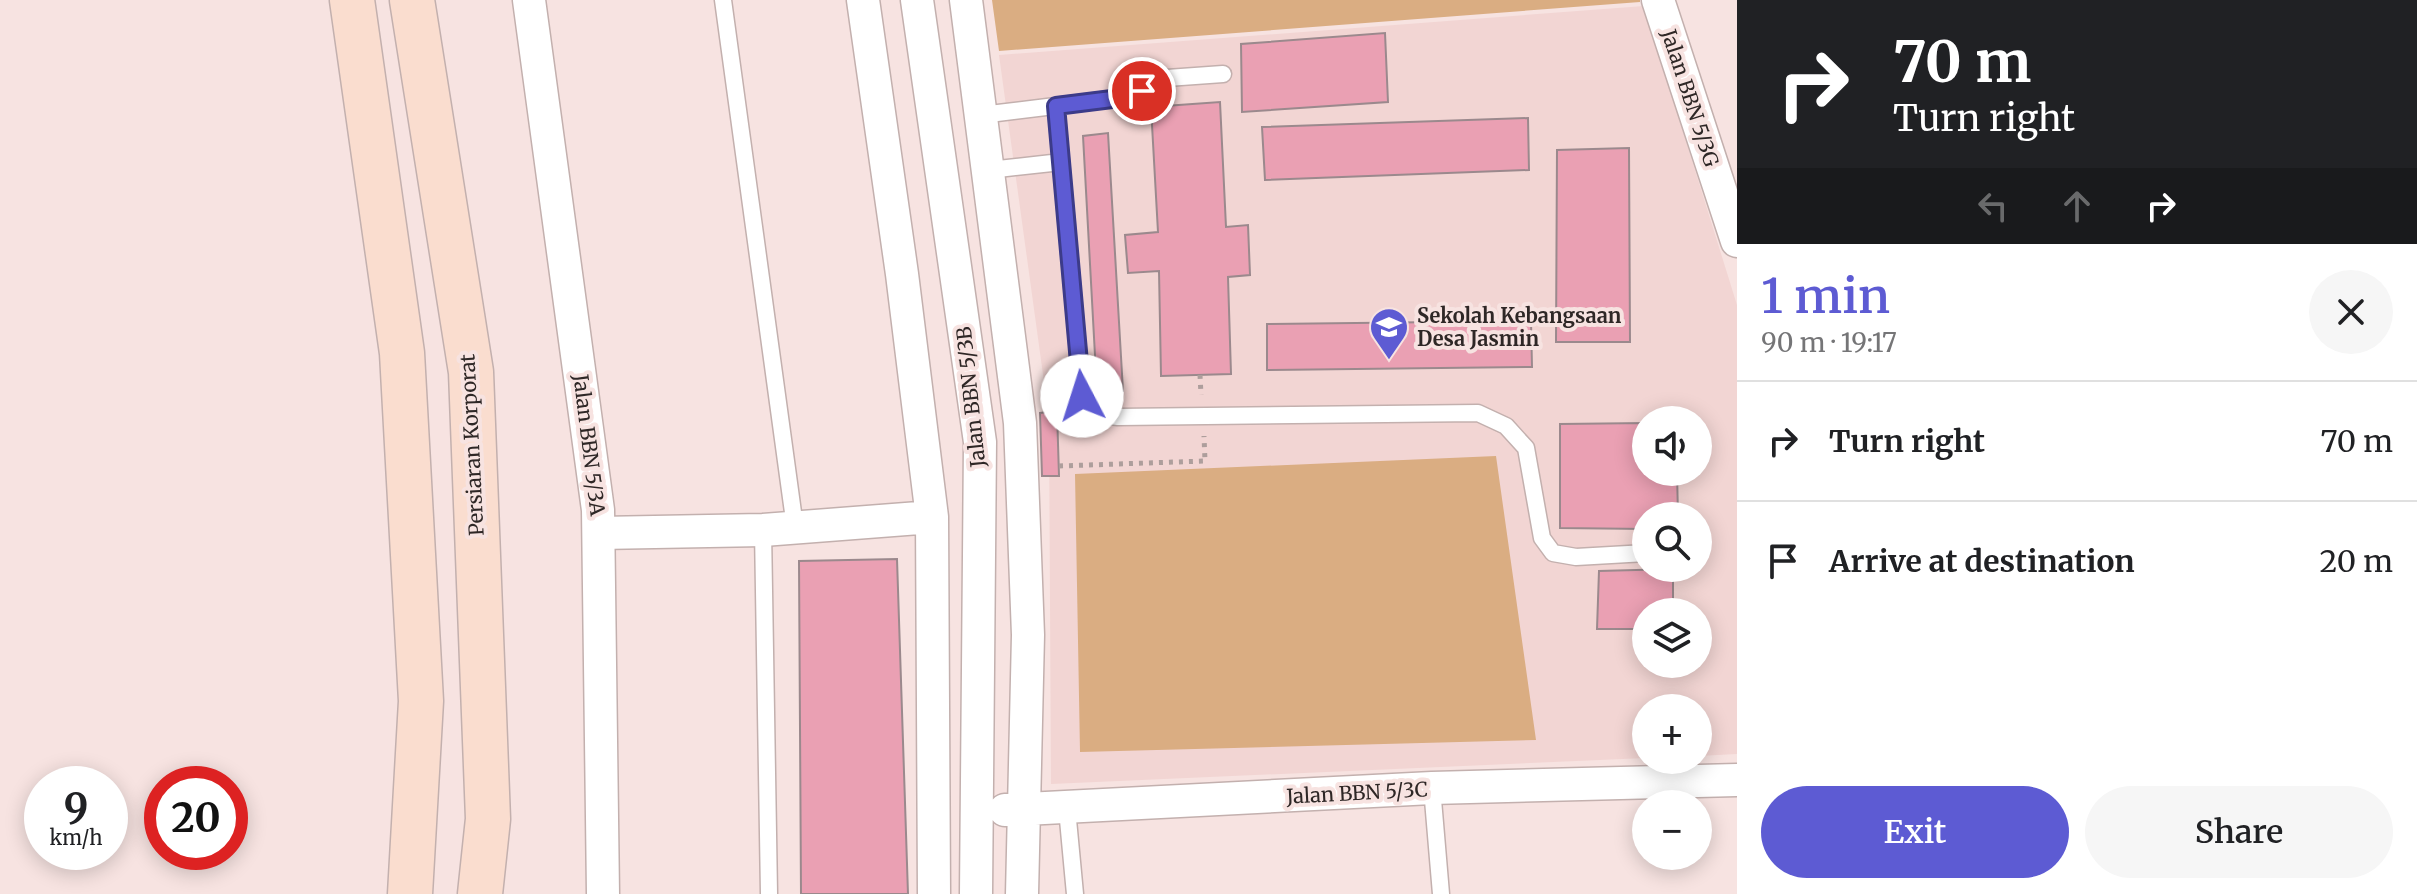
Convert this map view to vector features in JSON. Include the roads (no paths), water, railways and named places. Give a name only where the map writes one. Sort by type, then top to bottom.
[{"type":"main road","points":[[352,0],[402,353],[421,701],[410,894]]},
{"type":"main road","name":"Persiaran Korporat","points":[[412,0],[471,372],[488,819],[480,894]]},
{"type":"street","name":"Jalan BBN 5/3A","points":[[529,0],[600,533],[603,894]]},
{"type":"street","points":[[863,0],[902,274],[932,517],[934,894]]},
{"type":"street","name":"Jalan BBN 5/3B","points":[[917,0],[980,442],[976,894]]},
{"type":"street","points":[[966,0],[1020,423],[1028,635],[1022,894]]},
{"type":"street","name":"Jalan BBN 5/3G","points":[[1658,0],[1737,241]]},
{"type":"street","points":[[600,533],[763,530],[932,517]]},
{"type":"street","name":"Jalan BBN 5/3C","points":[[978,810],[1067,809],[1432,788],[1737,780]]},
{"type":"lane","points":[[723,0],[795,527]]},
{"type":"lane","points":[[981,115],[1128,97],[1142,91],[1153,79],[1223,74]]},
{"type":"lane","points":[[1056,106],[1082,396],[1094,414],[1118,417],[1478,413],[1506,426],[1526,448],[1542,538],[1553,553],[1576,557],[1632,554]]},
{"type":"lane","points":[[989,170],[1061,162]]},
{"type":"lane","points":[[763,530],[769,894]]},
{"type":"lane","points":[[1432,788],[1441,894]]},
{"type":"lane","points":[[1067,809],[1075,894]]},
{"type":"place","name":"Sekolah Kebangsaan Desa Jasmin","points":[[1389,361]]}]
